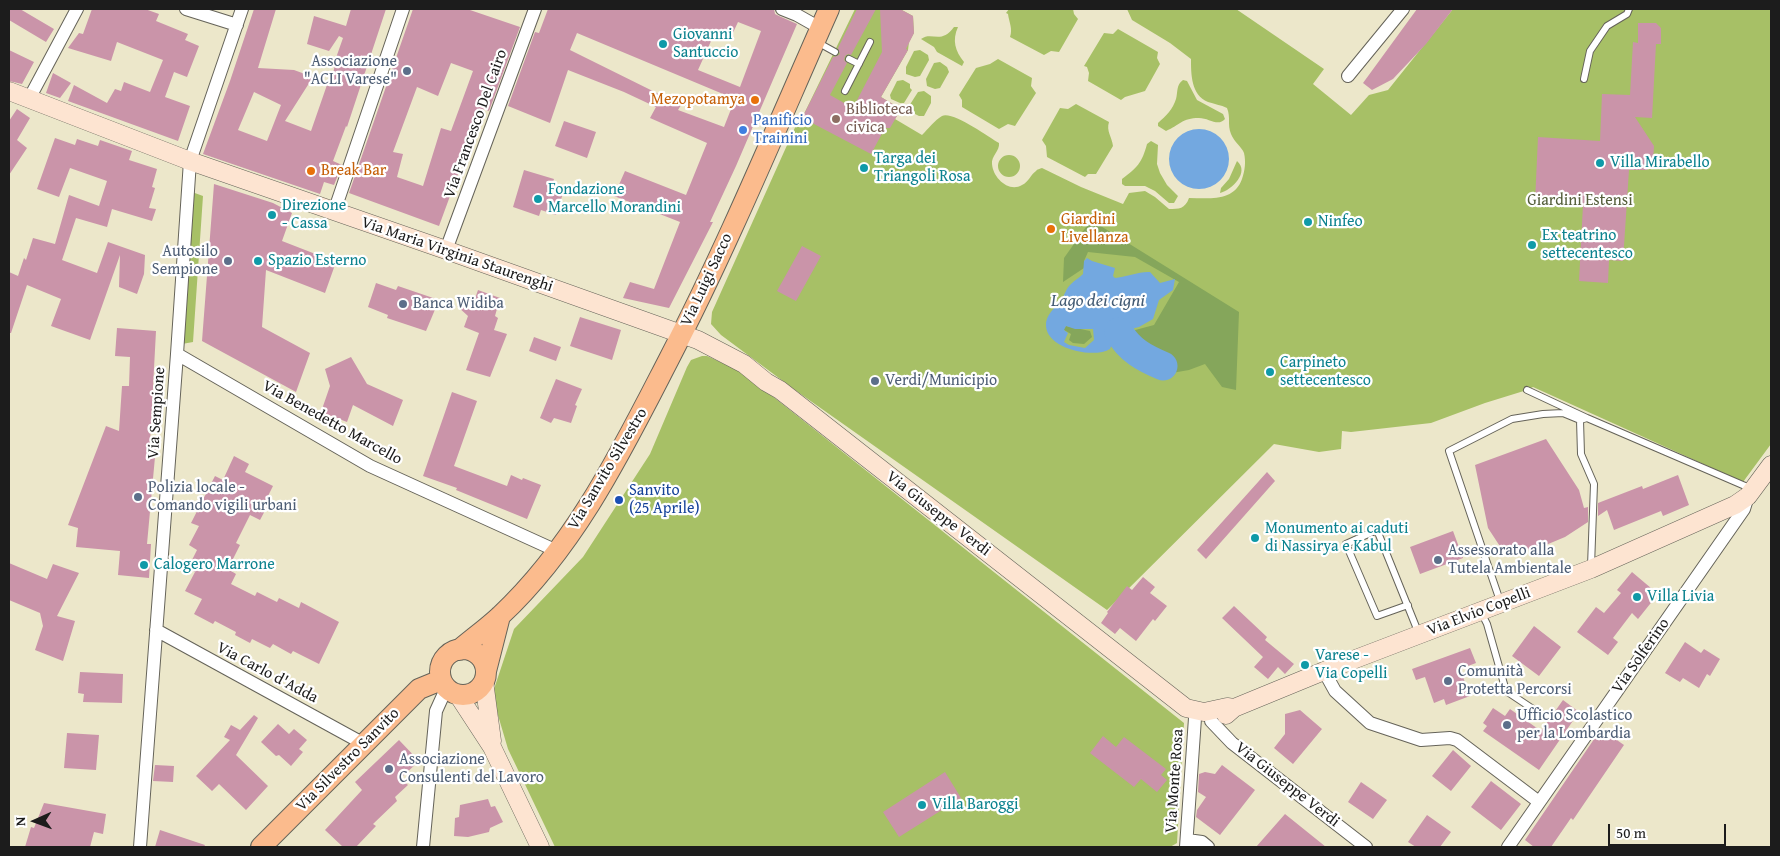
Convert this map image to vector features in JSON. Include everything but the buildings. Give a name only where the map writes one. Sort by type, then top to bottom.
[{"type":"main road","name":"Via Luigi Sacco","points":[[682,335],[829,9]]},
{"type":"main road","name":"Via Maria Virginia Staurenghi","points":[[9,91],[190,161],[682,335]]},
{"type":"main road","name":"Via Sanvito Silvestro","points":[[459,650],[500,616],[557,551],[589,508],[622,452],[682,335]]},
{"type":"main road","name":"Via Giuseppe Verdi","points":[[682,335],[698,340],[744,364],[780,390],[1197,715]]},
{"type":"main road","name":"Via Solferino","points":[[1751,493],[1771,465]]},
{"type":"main road","name":"Via Elvio Copelli","points":[[1197,715],[1225,716],[1234,708],[1324,671],[1591,569],[1735,505],[1751,493]]},
{"type":"main road","name":"Via Sanvito Silvestro","points":[[485,676],[500,616]]},
{"type":"main road","points":[[492,747],[484,663],[474,652],[466,650],[451,652],[441,664],[448,688],[492,747],[540,847]]},
{"type":"main road","points":[[448,688],[466,695],[473,693],[480,688],[485,676]]},
{"type":"main road","name":"Via Silvestro Sanvito","points":[[261,847],[419,689],[448,688]]},
{"type":"main road","name":"Via Elvio Copelli","points":[[1197,715],[1227,707],[1234,708]]},
{"type":"street","points":[[29,99],[77,9]]},
{"type":"street","points":[[186,9],[237,26]]},
{"type":"street","name":"Via Sempione","points":[[140,847],[190,161],[242,9]]},
{"type":"street","points":[[334,212],[403,9]]},
{"type":"street","name":"Via Francesco Del Cairo","points":[[446,250],[535,9]]},
{"type":"street","points":[[782,9],[820,26]]},
{"type":"street","points":[[1348,76],[1403,9]]},
{"type":"street","name":"Via Benedetto Marcello","points":[[177,354],[370,466],[557,551]]},
{"type":"street","name":"Via Solferino","points":[[1508,847],[1744,509],[1751,493]]},
{"type":"street","name":"Via Carlo d'Adda","points":[[156,630],[364,744]]},
{"type":"street","points":[[1324,671],[1335,691],[1370,723],[1419,739],[1450,738],[1457,740],[1539,802]]},
{"type":"street","points":[[423,847],[436,711],[448,688]]},
{"type":"street","name":"Via Monte Rosa","points":[[1186,844],[1197,715]]},
{"type":"street","name":"Via Giuseppe Verdi","points":[[1197,715],[1366,847]]},
{"type":"street","points":[[1186,844],[1202,842],[1208,847]]},
{"type":"lane","points":[[1584,79],[1590,51],[1607,26],[1627,14],[1629,9]]},
{"type":"lane","points":[[820,26],[835,52]]},
{"type":"lane","points":[[845,92],[870,42]]},
{"type":"lane","points":[[849,59],[858,64]]},
{"type":"lane","points":[[1528,390],[1584,419],[1751,493]]},
{"type":"lane","points":[[1505,602],[1498,595],[1450,451],[1512,419],[1564,413],[1584,419]]},
{"type":"lane","points":[[1584,419],[1581,454],[1594,484],[1591,569]]},
{"type":"lane","points":[[1408,605],[1377,616],[1346,544],[1377,530],[1408,605],[1420,635]]},
{"type":"lane","points":[[1481,611],[1487,624],[1506,690],[1536,711]]},
{"type":"green space","name":"Giardini Estensi","points":[[855,9],[900,9],[913,16],[914,33],[909,42],[908,50],[881,97],[901,109],[895,119],[922,135],[942,116],[954,117],[970,125],[999,143],[992,164],[995,174],[1007,186],[1017,187],[1022,185],[1036,170],[1042,168],[1081,187],[1123,204],[1129,193],[1145,191],[1169,209],[1176,209],[1186,204],[1189,198],[1220,197],[1233,192],[1243,176],[1244,153],[1231,134],[1227,108],[1202,99],[1195,89],[1191,59],[1170,43],[1132,20],[1127,9],[1236,9],[1324,69],[1313,84],[1351,115],[1369,95],[1388,90],[1453,9],[1771,9],[1771,444],[1743,482],[1533,387],[1431,423],[1351,432],[1342,431],[1341,449],[1319,452],[1274,444],[1107,610],[795,390],[721,335],[711,324],[712,312],[797,123],[803,116]]},
{"type":"green space","points":[[1009,9],[1073,9],[1078,19],[1059,52],[1051,51],[1044,55],[1010,37],[1011,31],[1008,14],[1006,13]]},
{"type":"green space","points":[[954,27],[958,27],[955,41],[958,54],[964,62],[962,66],[937,52],[934,47],[921,39],[929,36],[941,37]]},
{"type":"green space","points":[[1118,29],[1158,52],[1157,58],[1160,64],[1145,91],[1121,100],[1088,81],[1089,73],[1087,67],[1084,66],[1104,33],[1113,34]]},
{"type":"green space","points":[[920,50],[928,55],[929,60],[920,76],[915,77],[906,74],[906,67],[914,51]]},
{"type":"green space","points":[[998,59],[1032,78],[1031,86],[1036,93],[1015,126],[1008,124],[999,129],[962,107],[962,100],[959,95],[976,68],[990,64]]},
{"type":"green space","points":[[940,62],[947,67],[949,72],[940,88],[935,89],[927,86],[926,79],[934,63]]},
{"type":"green space","points":[[903,80],[910,84],[912,90],[904,103],[900,103],[891,99],[890,95],[897,81]]},
{"type":"green space","points":[[1183,80],[1187,81],[1197,100],[1223,114],[1225,119],[1216,122],[1203,118],[1189,119],[1166,131],[1158,126],[1158,123],[1173,106],[1178,86]]},
{"type":"green space","points":[[924,91],[931,96],[931,103],[924,116],[919,116],[911,112],[912,108],[909,106],[918,92]]},
{"type":"green space","points":[[1076,104],[1109,122],[1113,146],[1096,174],[1088,174],[1085,177],[1047,157],[1046,146],[1042,140],[1060,108],[1068,109]]},
{"type":"green space","points":[[1151,141],[1158,145],[1157,164],[1160,173],[1167,185],[1178,196],[1174,203],[1169,203],[1155,191],[1145,186],[1125,186],[1122,184],[1122,179],[1138,165],[1147,144]]},
{"type":"green space","points":[[1009,155],[1017,158],[1020,166],[1017,174],[1009,177],[1001,174],[998,166],[1001,158]]},
{"type":"green space","points":[[1237,161],[1242,170],[1238,180],[1230,188],[1220,193],[1221,188],[1229,179]]},
{"type":"green space","points":[[192,192],[203,196],[193,342],[182,344]]},
{"type":"green space","points":[[1091,220],[1239,312],[1236,390],[1222,387],[1205,364],[1189,370],[1166,374],[1145,368],[1126,358],[1112,339],[1124,333],[1154,325],[1179,282],[1135,257],[1088,252],[1084,261],[1084,268],[1063,282],[1064,258]]},
{"type":"green space","points":[[1066,326],[1090,331],[1092,337],[1084,344],[1073,343],[1069,340],[1071,334],[1064,330]]},
{"type":"green space","points":[[707,356],[742,372],[1184,723],[1177,843],[1170,847],[555,847],[508,749],[492,695],[514,629],[583,557],[650,454],[691,360]]},
{"type":"water","points":[[1193,129],[1205,129],[1216,134],[1224,142],[1229,153],[1227,171],[1216,184],[1205,189],[1193,189],[1182,184],[1174,176],[1169,165],[1169,153],[1174,142],[1182,134]]},
{"type":"water","name":"Lago dei cigni","points":[[1087,258],[1115,268],[1113,276],[1115,278],[1150,272],[1160,283],[1175,279],[1173,290],[1159,300],[1153,319],[1139,327],[1119,332],[1115,336],[1110,349],[1093,353],[1072,350],[1054,341],[1048,334],[1046,322],[1069,286],[1083,274],[1084,261]],"holes":[[[1066,326],[1075,329],[1093,329],[1094,340],[1085,348],[1069,345],[1064,342],[1068,333],[1064,330]]]},
{"type":"waterway","name":"Lago dei cigni","points":[[1119,332],[1127,344],[1138,353],[1163,366]]},
{"type":"place","name":"Giovanni Santuccio","points":[[663,44]]},
{"type":"place","name":"Associazione \"ACLI Varese\"","points":[[407,71]]},
{"type":"place","name":"Mezopotamya","points":[[755,100]]},
{"type":"place","name":"Biblioteca civica","points":[[836,119]]},
{"type":"place","name":"Panificio Trainini","points":[[743,130]]},
{"type":"place","name":"Villa Mirabello","points":[[1600,163]]},
{"type":"place","name":"Targa dei Triangoli Rosa","points":[[864,168]]},
{"type":"place","name":"Break Bar","points":[[311,171]]},
{"type":"place","name":"Fondazione Marcello Morandini","points":[[538,199]]},
{"type":"place","name":"Direzione - Cassa","points":[[272,215]]},
{"type":"place","name":"Ninfeo","points":[[1308,222]]},
{"type":"place","name":"Giardini Livellanza","points":[[1051,229]]},
{"type":"place","name":"Ex teatrino settecentesco","points":[[1532,245]]},
{"type":"place","name":"Autosilo Sempione","points":[[228,261]]},
{"type":"place","name":"Spazio Esterno","points":[[258,261]]},
{"type":"place","name":"Banca Widiba","points":[[403,304]]},
{"type":"place","name":"Carpineto settecentesco","points":[[1270,372]]},
{"type":"place","name":"Verdi/Municipio","points":[[875,381]]},
{"type":"place","name":"Polizia locale - Comando vigili urbani","points":[[138,497]]},
{"type":"place","name":"Sanvito (25 Aprile)","points":[[619,500]]},
{"type":"place","name":"Monumento ai caduti di Nassirya e Kabul","points":[[1255,538]]},
{"type":"place","name":"Assessorato alla Tutela Ambientale","points":[[1438,560]]},
{"type":"place","name":"Calogero Marrone","points":[[144,565]]},
{"type":"place","name":"Villa Livia","points":[[1637,597]]},
{"type":"place","name":"Varese - Via Copelli","points":[[1305,665]]},
{"type":"place","name":"Comunità Protetta Percorsi","points":[[1448,681]]},
{"type":"place","name":"Ufficio Scolastico per la Lombardia","points":[[1507,725]]},
{"type":"place","name":"Associazione Consulenti del Lavoro","points":[[389,769]]},
{"type":"place","name":"Villa Baroggi","points":[[922,805]]}]
